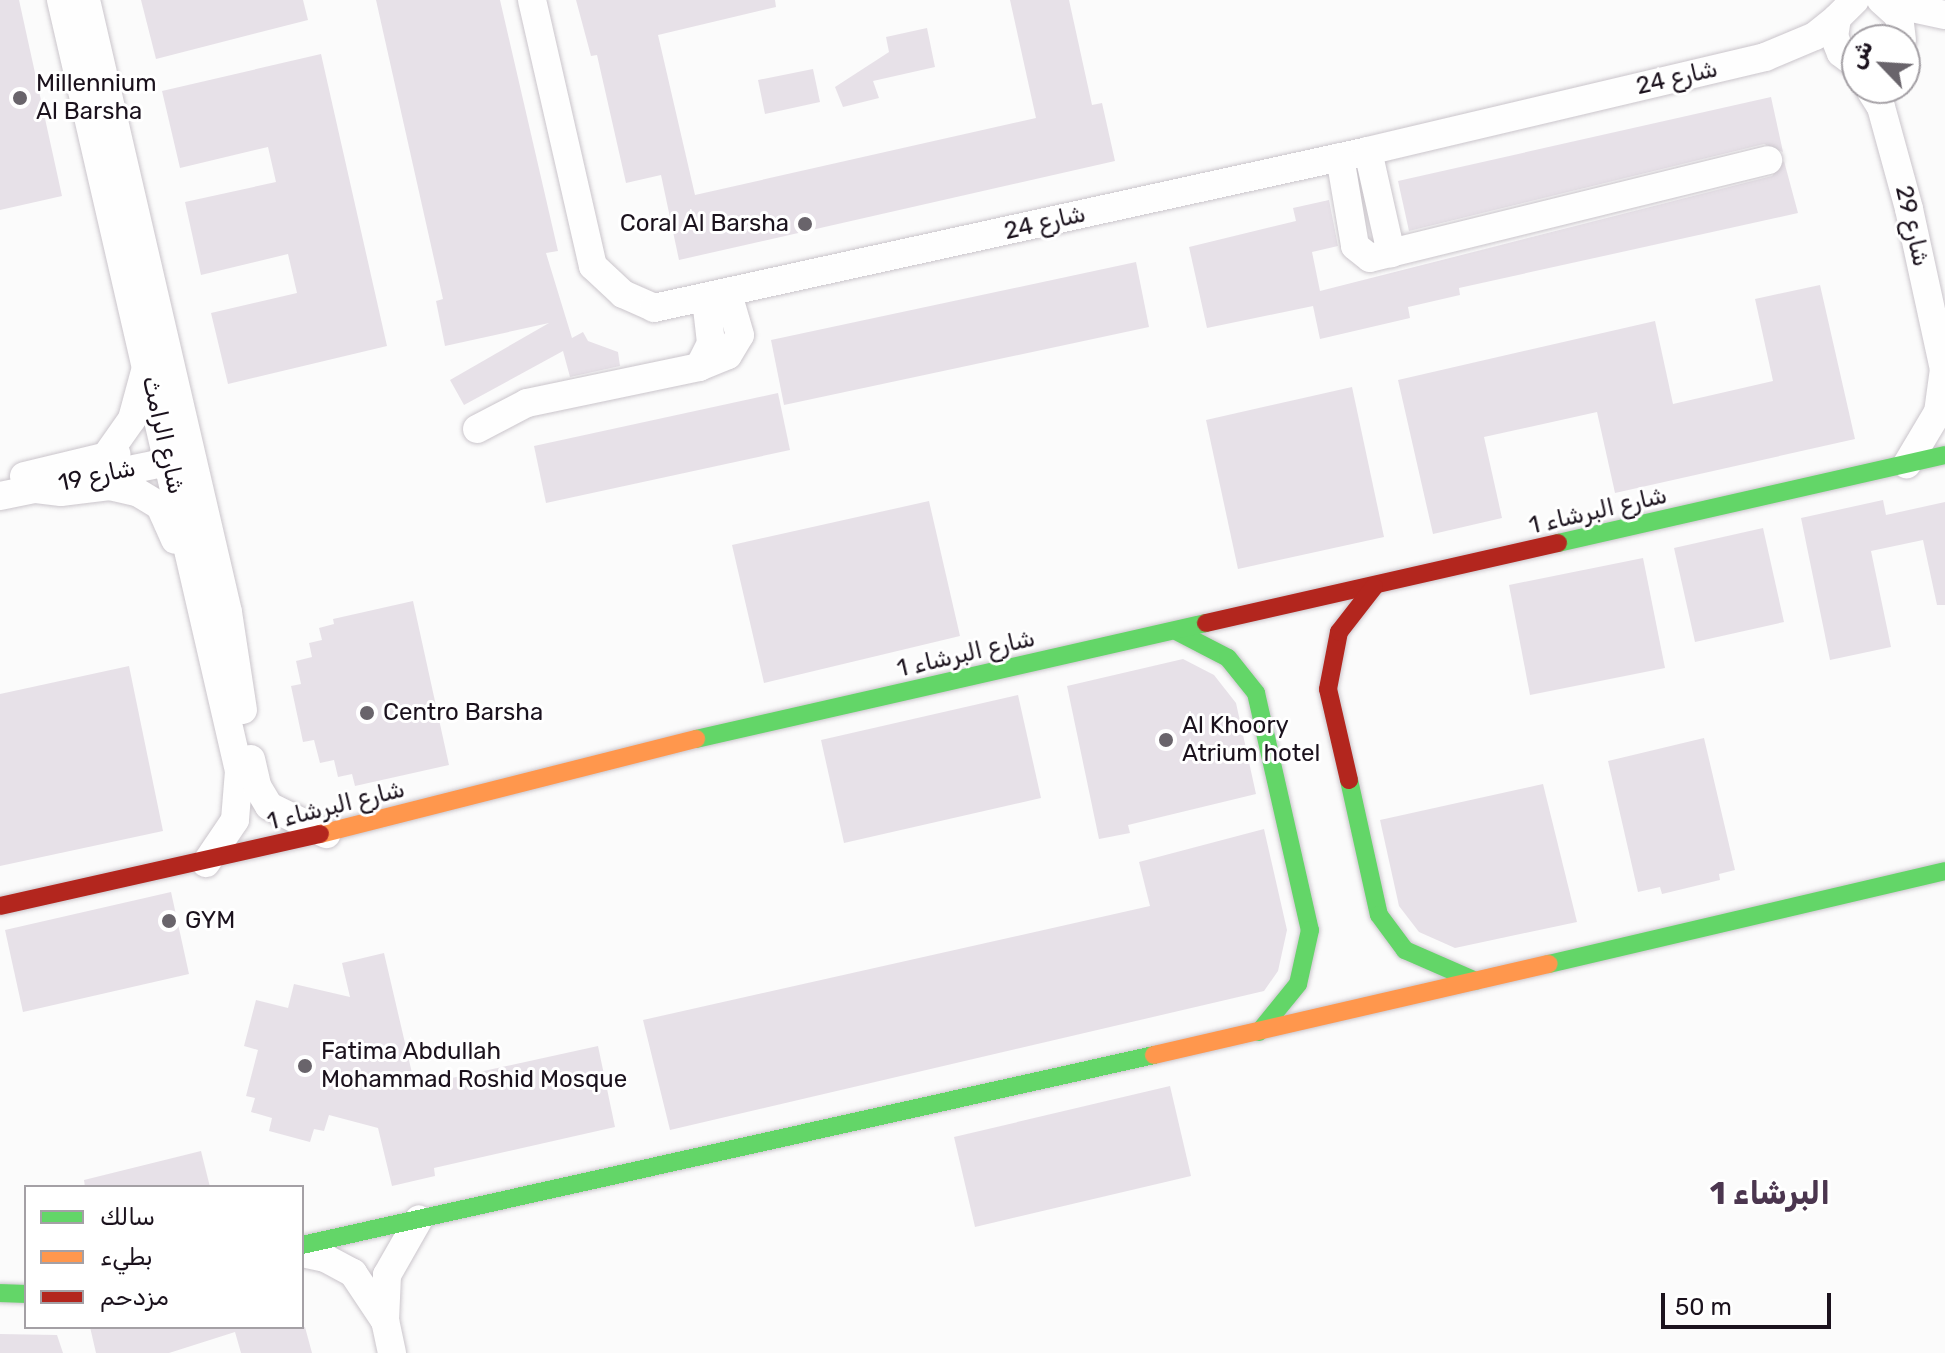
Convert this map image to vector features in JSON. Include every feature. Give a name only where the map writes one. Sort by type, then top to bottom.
[{"type":"street","name":"شارع الرامث","points":[[61,0],[146,362],[179,449],[228,612],[257,786],[278,814],[326,834]]},
{"type":"street","name":"شارع الرامث","points":[[86,0],[179,449],[202,606],[241,791],[232,828],[206,863]]},
{"type":"street","name":"شارع 24","points":[[532,0],[593,266],[637,303],[671,307],[1368,151],[1776,54],[1815,36],[1843,8]]},
{"type":"street","points":[[1884,2],[1945,15]]},
{"type":"street","points":[[1884,2],[1902,24]]},
{"type":"street","points":[[1841,50],[1836,45],[1843,8]]},
{"type":"street","points":[[1921,39],[1945,23]]},
{"type":"street","name":"شارع 24","points":[[1776,54],[1841,62]]},
{"type":"street","name":"شارع 29","points":[[1876,104],[1887,130],[1944,370],[1934,424],[1907,464]]},
{"type":"street","name":"شارع 29","points":[[1887,130],[1888,104]]},
{"type":"street","points":[[1368,151],[1391,253]]},
{"type":"street","points":[[1340,157],[1355,246],[1370,258],[1768,160]]},
{"type":"street","points":[[477,429],[527,403],[699,367],[710,349],[717,296]]},
{"type":"street","points":[[106,456],[132,419],[146,362]]},
{"type":"street","name":"شارع 19","points":[[0,482],[106,456],[179,449]]},
{"type":"street","name":"شارع 19","points":[[0,496],[179,449]]},
{"type":"street","name":"شارع البرشاء 1","points":[[0,906],[206,863],[619,757],[1945,455]]},
{"type":"street","points":[[36,489],[61,492],[110,486],[150,498],[167,517],[185,575],[202,606]]},
{"type":"street","points":[[1374,587],[1339,632],[1328,689],[1379,915],[1405,950],[1476,981]]},
{"type":"street","points":[[1178,632],[1228,658],[1256,693],[1310,930],[1298,984],[1259,1032]]},
{"type":"street","points":[[304,1245],[1259,1032],[1945,871]]},
{"type":"street","points":[[392,1353],[385,1321],[389,1267],[419,1219]]},
{"type":"street","points":[[304,1254],[335,1262],[353,1273],[385,1321]]},
{"type":"street","points":[[0,1293],[24,1294]]},
{"type":"building","name":"Millennium Al Barsha","points":[[0,0],[19,0],[62,196],[0,210]]},
{"type":"building","points":[[141,0],[303,0],[308,20],[156,59]]},
{"type":"building","points":[[376,0],[500,0],[558,251],[546,253],[572,338],[583,332],[588,341],[618,352],[620,366],[570,377],[563,351],[464,405],[450,380],[549,323],[445,346],[436,301],[443,299]]},
{"type":"building","points":[[576,0],[775,0],[776,7],[658,35],[695,195],[1036,118],[1010,0],[1069,0],[1092,105],[1102,103],[1115,161],[679,260],[661,175],[626,183],[597,55],[591,56]]},
{"type":"building","points":[[927,28],[935,67],[873,81],[879,98],[843,107],[835,87],[889,52],[886,37]]},
{"type":"building","points":[[321,54],[387,346],[228,384],[211,313],[297,293],[288,254],[201,275],[185,202],[276,182],[268,147],[180,168],[162,91]]},
{"type":"building","points":[[813,69],[820,102],[765,114],[758,80]]},
{"type":"building","points":[[1771,97],[1783,152],[1764,144],[1409,231],[1398,181]]},
{"type":"building","points":[[1784,161],[1798,213],[1459,288],[1460,295],[1408,307],[1410,318],[1320,339],[1313,306],[1207,328],[1189,247],[1296,221],[1293,208],[1329,200],[1338,246],[1312,252],[1320,291],[1772,176]]},
{"type":"building","points":[[1136,262],[1149,327],[784,405],[771,340]]},
{"type":"building","points":[[1820,285],[1855,439],[1615,493],[1597,412],[1484,437],[1502,518],[1433,534],[1398,380],[1655,321],[1673,404],[1773,381],[1755,299]]},
{"type":"building","points":[[1352,387],[1384,537],[1238,569],[1206,420]]},
{"type":"building","points":[[778,393],[790,450],[546,503],[534,446]]},
{"type":"building","points":[[1883,500],[1886,515],[1945,502],[1945,605],[1937,605],[1923,540],[1871,551],[1891,647],[1830,660],[1801,518]]},
{"type":"building","points":[[929,501],[960,636],[764,683],[732,545]]},
{"type":"building","points":[[1763,528],[1784,622],[1695,642],[1674,548]]},
{"type":"building","points":[[1643,558],[1665,668],[1530,695],[1509,585]]},
{"type":"building","name":"Centro Barsha","points":[[413,601],[449,765],[355,786],[352,774],[338,777],[334,760],[320,763],[314,740],[303,742],[291,686],[301,684],[296,661],[312,657],[309,643],[322,640],[319,628],[334,624],[333,619]]},
{"type":"building","name":"Al Khoory Atrium hotel","points":[[1183,659],[1214,675],[1236,703],[1256,794],[1128,825],[1130,833],[1099,839],[1067,686]]},
{"type":"building","points":[[129,666],[163,831],[0,866],[0,694]]},
{"type":"building","points":[[1018,695],[1041,798],[844,843],[821,740]]},
{"type":"building","points":[[1704,738],[1735,870],[1719,874],[1720,880],[1662,894],[1660,887],[1638,892],[1608,761]]},
{"type":"building","points":[[1543,784],[1577,922],[1455,948],[1419,932],[1399,906],[1380,820]]},
{"type":"building","points":[[1264,829],[1287,930],[1278,971],[1264,991],[670,1130],[643,1020],[1150,906],[1139,862]]},
{"type":"building","points":[[171,892],[189,974],[23,1012],[5,930]]},
{"type":"building","points":[[384,953],[415,1086],[598,1046],[615,1127],[434,1168],[435,1176],[392,1186],[378,1128],[329,1115],[324,1131],[314,1129],[310,1142],[269,1131],[272,1118],[251,1112],[255,1098],[246,1096],[258,1050],[244,1046],[256,1000],[288,1008],[294,984],[350,997],[342,963]]},
{"type":"building","points":[[1170,1086],[1191,1176],[975,1227],[954,1137]]},
{"type":"building","points":[[201,1151],[210,1185],[85,1185],[84,1180]]},
{"type":"building","points":[[305,1327],[312,1353],[241,1353],[235,1332],[169,1353],[96,1353],[90,1329]]},
{"type":"building","points":[[0,1334],[57,1335],[63,1353],[0,1353]]},
{"type":"traffic: fast","points":[[1558,543],[1945,455]]},
{"type":"traffic: fast","points":[[696,739],[1206,623]]},
{"type":"traffic: fast","points":[[1178,632],[1228,658],[1256,693],[1310,930],[1298,984],[1259,1032]]},
{"type":"traffic: fast","points":[[1349,780],[1379,915],[1405,950],[1476,981]]},
{"type":"traffic: fast","points":[[1549,964],[1945,871]]},
{"type":"traffic: fast","points":[[304,1245],[1154,1055]]},
{"type":"traffic: fast","points":[[0,1293],[24,1294]]},
{"type":"traffic: slow","points":[[320,834],[696,739]]},
{"type":"traffic: slow","points":[[1154,1055],[1549,964]]},
{"type":"traffic: jam","points":[[1206,623],[1558,543]]},
{"type":"traffic: jam","points":[[1349,780],[1328,689],[1339,632],[1374,587]]},
{"type":"traffic: jam","points":[[0,906],[320,834]]},
{"type":"place","name":"Millennium Al Barsha","points":[[20,98]]},
{"type":"place","name":"Coral Al Barsha","points":[[805,224]]},
{"type":"place","name":"Centro Barsha","points":[[367,713]]},
{"type":"place","name":"Al Khoory Atrium hotel","points":[[1166,740]]},
{"type":"place","name":"GYM","points":[[169,921]]},
{"type":"place","name":"Fatima Abdullah Mohammad Roshid Mosque","points":[[305,1066]]},
{"type":"district","name":"البرشاء 1","points":[[1770,1193]]}]
